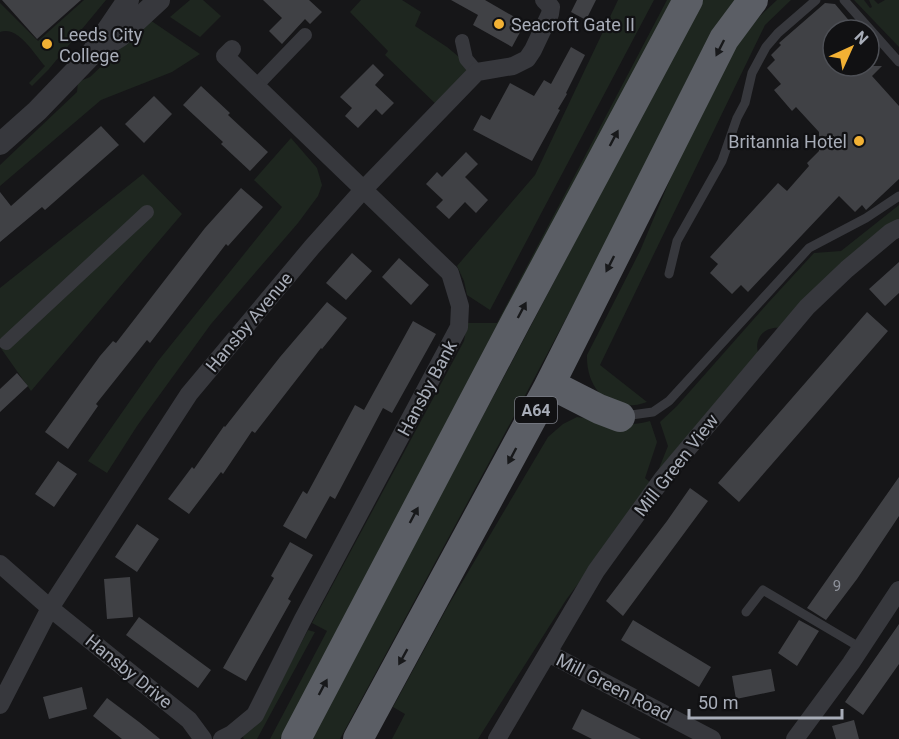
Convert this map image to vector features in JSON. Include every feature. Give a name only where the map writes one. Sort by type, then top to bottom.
[{"type":"highway","points":[[296,739],[688,0]]},
{"type":"highway","name":"A64","points":[[358,739],[550,384],[724,39],[753,0]]},
{"type":"highway","points":[[550,384],[620,417]]},
{"type":"street","points":[[0,144],[37,111],[90,56],[128,0]]},
{"type":"street","points":[[90,56],[120,36],[159,0]]},
{"type":"street","points":[[462,41],[466,59],[477,72],[513,66],[527,60],[550,14],[551,7],[544,0]]},
{"type":"street","points":[[256,86],[305,35]]},
{"type":"street","name":"Hansby Bank","points":[[222,739],[232,734],[255,715],[302,621],[459,327],[460,306],[450,273],[225,56],[232,49]]},
{"type":"street","name":"Hansby Avenue","points":[[0,705],[50,608],[189,394],[312,247],[363,190],[477,72]]},
{"type":"street","points":[[6,343],[147,212]]},
{"type":"street","name":"Mill Green View","points":[[497,739],[596,571],[679,458],[807,307],[847,269],[891,232],[899,228]]},
{"type":"street","name":"Hansby Drive","points":[[0,564],[50,608],[189,720],[202,739]]},
{"type":"street","points":[[795,739],[861,648],[899,590]]},
{"type":"street","name":"Mill Green Road","points":[[548,653],[712,739]]},
{"type":"lane","points":[[669,274],[677,240],[722,161],[737,118],[745,103],[752,73],[766,47],[778,33],[816,0]]},
{"type":"lane","points":[[844,0],[899,62]]},
{"type":"lane","points":[[620,417],[653,411],[669,401],[744,316],[809,248],[866,218],[899,196]]},
{"type":"lane","points":[[746,612],[763,590],[861,648]]},
{"type":"shaded area","points":[[84,0],[106,0],[32,86],[29,83],[45,66],[19,37],[7,31],[0,32],[0,3],[38,41]]},
{"type":"shaded area","points":[[190,0],[203,0],[221,16],[200,37],[170,17]]},
{"type":"shaded area","points":[[361,0],[402,0],[421,12],[415,26],[447,47],[477,72],[441,109],[385,55],[388,51],[350,12]]},
{"type":"shaded area","points":[[618,0],[654,0],[490,310],[467,295],[457,266],[535,175]]},
{"type":"shaded area","points":[[667,0],[673,0],[282,736],[280,739],[270,739],[327,631],[312,623],[464,341],[467,323],[497,323]]},
{"type":"shaded area","points":[[702,0],[741,0],[716,36],[340,739],[309,739],[514,358]]},
{"type":"shaded area","points":[[777,0],[791,0],[765,25],[600,365],[647,402],[623,405],[612,402],[596,389],[588,368],[587,355],[640,251],[690,132],[738,43],[760,16]]},
{"type":"shaded area","points":[[854,0],[864,0],[870,8],[872,7],[869,0],[874,0],[878,4],[885,0],[899,0],[899,47],[881,28],[881,18],[871,18]]},
{"type":"shaded area","points":[[150,20],[200,54],[172,72],[101,100],[0,186],[0,165],[77,92],[78,82],[90,77]]},
{"type":"shaded area","points":[[291,138],[317,168],[322,185],[318,196],[298,223],[211,324],[137,426],[107,473],[88,461],[158,361],[282,207],[254,180]]},
{"type":"shaded area","points":[[143,174],[182,214],[31,391],[0,347],[0,288]]},
{"type":"shaded area","points":[[899,205],[899,220],[781,328],[770,329],[762,334],[758,342],[758,353],[658,471],[668,446],[660,422],[814,253],[841,251]]},
{"type":"shaded area","points":[[577,417],[622,424],[650,421],[657,442],[645,478],[652,484],[566,600],[478,739],[392,739],[405,714],[393,707],[448,606],[548,437],[563,424]]},
{"type":"shaded area","points":[[308,630],[315,632],[257,739],[244,739],[242,736],[262,717]]},
{"type":"building","points":[[2,0],[81,0],[37,39]]},
{"type":"building","points":[[263,0],[309,0],[322,12],[310,24],[305,19],[282,44],[269,31],[282,18]]},
{"type":"building","name":"Seacroft Gate II","points":[[451,0],[485,0],[525,23],[512,47],[473,25],[478,15]]},
{"type":"building","points":[[577,0],[596,0],[586,20],[571,12]]},
{"type":"building","name":"Britannia Hotel","points":[[825,3],[835,4],[847,18],[821,18],[821,78],[874,78],[899,106],[899,179],[866,210],[862,205],[855,212],[839,196],[748,292],[741,285],[732,294],[710,273],[718,264],[710,257],[778,183],[787,191],[809,166],[807,163],[819,151],[819,132],[796,107],[792,111],[774,90],[781,84],[767,68],[775,60],[771,55],[781,45],[779,43]]},
{"type":"building","points":[[571,47],[585,55],[558,109],[560,110],[532,161],[473,130],[481,115],[490,120],[510,83],[534,96],[544,80],[551,84]]},
{"type":"building","points":[[373,64],[384,75],[375,85],[394,103],[382,115],[376,109],[358,128],[345,116],[352,108],[340,97]]},
{"type":"building","points":[[201,86],[268,152],[250,171],[183,105]]},
{"type":"building","points":[[154,96],[172,114],[144,143],[125,124]]},
{"type":"building","points":[[101,126],[119,145],[45,210],[42,207],[0,242],[0,192],[11,206]]},
{"type":"building","points":[[466,152],[478,164],[465,177],[488,200],[476,213],[465,202],[449,219],[436,207],[443,200],[426,184],[437,172],[442,177]]},
{"type":"building","points":[[241,188],[263,207],[228,246],[226,244],[150,343],[147,340],[96,404],[98,406],[68,449],[45,432],[100,356],[113,341],[116,343],[205,228]]},
{"type":"building","points":[[352,253],[372,271],[346,300],[326,283]]},
{"type":"building","points":[[399,258],[429,285],[411,305],[382,277]]},
{"type":"building","points":[[899,262],[899,293],[885,306],[869,289]]},
{"type":"building","points":[[327,302],[347,318],[255,433],[252,431],[223,474],[221,472],[189,514],[168,499],[192,467],[194,469],[224,426]]},
{"type":"building","points":[[867,312],[888,331],[739,502],[718,483]]},
{"type":"building","points":[[413,321],[436,334],[392,413],[383,408],[335,499],[330,496],[306,539],[283,526],[303,491],[307,494],[355,405],[364,410]]},
{"type":"building","points":[[17,373],[28,386],[0,412],[0,389]]},
{"type":"building","points":[[58,461],[77,474],[54,507],[35,494]]},
{"type":"building","points":[[899,477],[899,516],[857,579],[826,620],[807,608]]},
{"type":"building","points":[[690,488],[708,501],[623,616],[606,601]]},
{"type":"building","points":[[137,524],[159,539],[137,572],[115,557]]},
{"type":"building","points":[[290,542],[313,555],[288,599],[291,601],[246,681],[223,668],[274,578],[271,576]]},
{"type":"building","points":[[130,577],[133,617],[107,619],[104,579]]},
{"type":"building","points":[[139,617],[211,670],[198,688],[126,635]]},
{"type":"building","points":[[633,620],[711,667],[699,687],[621,640]]},
{"type":"building","points":[[799,620],[819,631],[797,666],[778,653]]},
{"type":"building","points":[[899,624],[899,664],[863,715],[845,702]]},
{"type":"building","points":[[771,669],[775,691],[736,699],[732,676]]},
{"type":"building","points":[[82,687],[87,709],[49,719],[43,697]]},
{"type":"building","points":[[107,698],[160,739],[122,739],[93,716]]},
{"type":"building","points":[[582,709],[641,739],[592,739],[572,729]]},
{"type":"building","points":[[854,720],[859,739],[836,739],[832,726]]},
{"type":"place","name":"Seacroft Gate II","points":[[499,24]]},
{"type":"place","name":"Leeds City College","points":[[47,44]]},
{"type":"place","name":"Britannia Hotel","points":[[859,141]]}]
